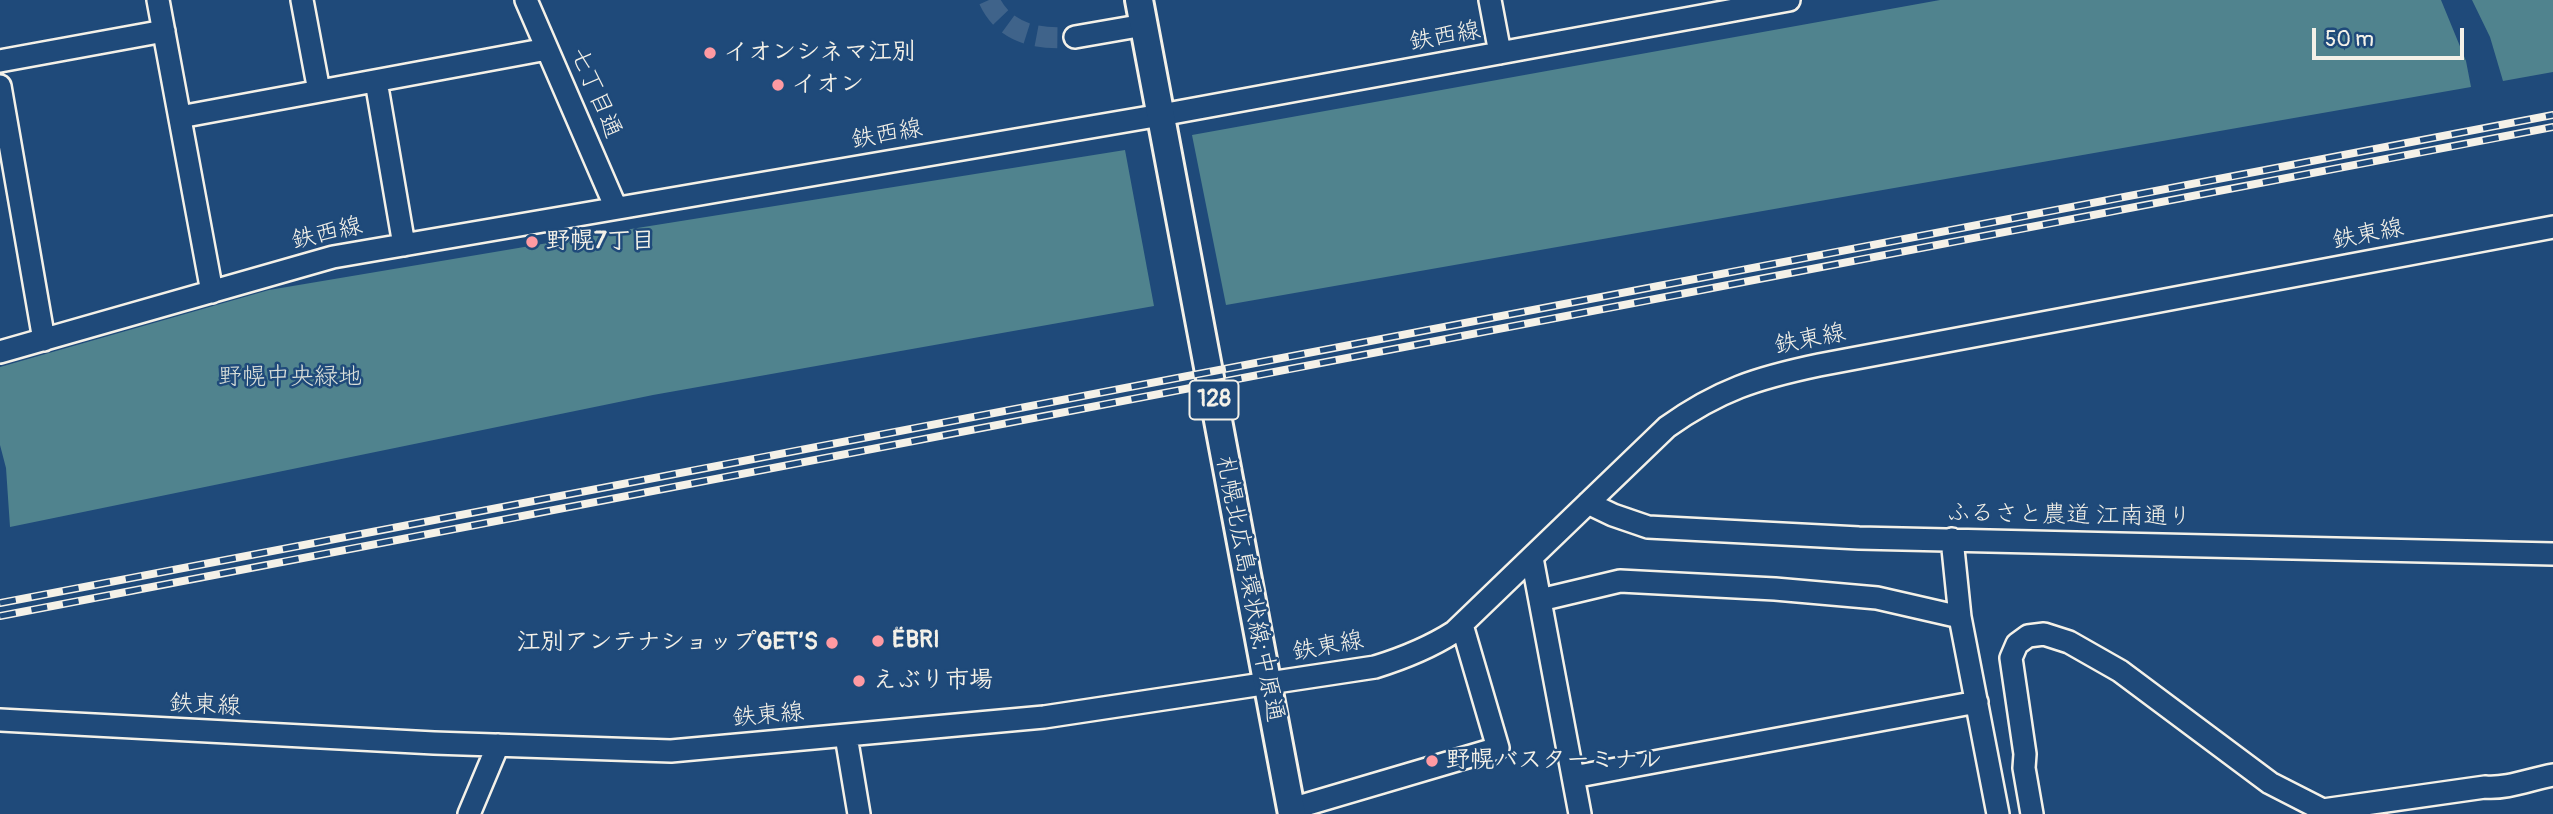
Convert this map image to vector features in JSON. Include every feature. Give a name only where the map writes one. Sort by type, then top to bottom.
[{"type":"main road","name":"128","points":[[1142,13],[1161,116]]},
{"type":"main road","name":"札幌北広島環状線;中原通","points":[[1161,116],[1291,811]]},
{"type":"street","points":[[158,0],[212,292]]},
{"type":"street","points":[[302,0],[319,91]]},
{"type":"street","name":"七丁目通","points":[[526,0],[616,208]]},
{"type":"street","points":[[1490,0],[1500,53]]},
{"type":"street","name":"鉄西線","points":[[0,352],[333,257],[1161,116],[1789,0]]},
{"type":"street","points":[[1074,37],[1142,13]]},
{"type":"street","points":[[0,61],[164,31]]},
{"type":"street","points":[[180,117],[547,49]]},
{"type":"street","points":[[376,81],[404,245]]},
{"type":"street","points":[[0,86],[44,340]]},
{"type":"street","name":"鉄東線","points":[[0,720],[671,751],[1044,717],[1375,667],[1431,647],[1462,625],[1667,427],[1729,389],[1767,376],[2553,227]]},
{"type":"street","name":"ふるさと農道 江南通り","points":[[1588,503],[1648,527],[1859,538],[2553,554]]},
{"type":"street","points":[[1952,540],[1960,617],[1998,814]]},
{"type":"street","points":[[1532,558],[1580,814]]},
{"type":"street","points":[[1540,600],[1620,581],[1775,589],[1877,598],[1960,617]]},
{"type":"street","points":[[1291,811],[1498,748],[1462,625]]},
{"type":"street","points":[[2032,814],[2011,658],[2017,644],[2028,636],[2044,634],[2069,642],[2120,671],[2270,783],[2323,810],[2485,786],[2500,788],[2553,775]]},
{"type":"street","points":[[1573,777],[1977,702]]},
{"type":"street","points":[[846,736],[859,814]]},
{"type":"street","points":[[469,814],[498,745]]},
{"type":"green space","points":[[1940,0],[2441,0],[2466,61],[2471,87],[1226,305],[1192,135]]},
{"type":"green space","points":[[2472,0],[2553,0],[2553,72],[2503,81],[2490,37]]},
{"type":"green space","name":"野幌中央緑地","points":[[1125,150],[1154,306],[653,395],[10,527],[6,468],[0,445],[0,367],[269,290]]},
{"type":"tunnel","points":[[989,0],[1004,21],[1025,33],[1075,37]]},
{"type":"railway","points":[[0,603],[2553,115]]},
{"type":"railway","points":[[0,616],[2553,127]]},
{"type":"place","name":"イオンシネマ江別","points":[[710,53]]},
{"type":"place","name":"イオン","points":[[778,85]]},
{"type":"place","name":"野幌7丁目","points":[[532,242]]},
{"type":"place","name":"ËBRI","points":[[878,641]]},
{"type":"place","name":"江別アンテナショップGET’S","points":[[832,643]]},
{"type":"place","name":"えぶり市場","points":[[859,681]]},
{"type":"place","name":"野幌バスターミナル","points":[[1432,761]]}]
